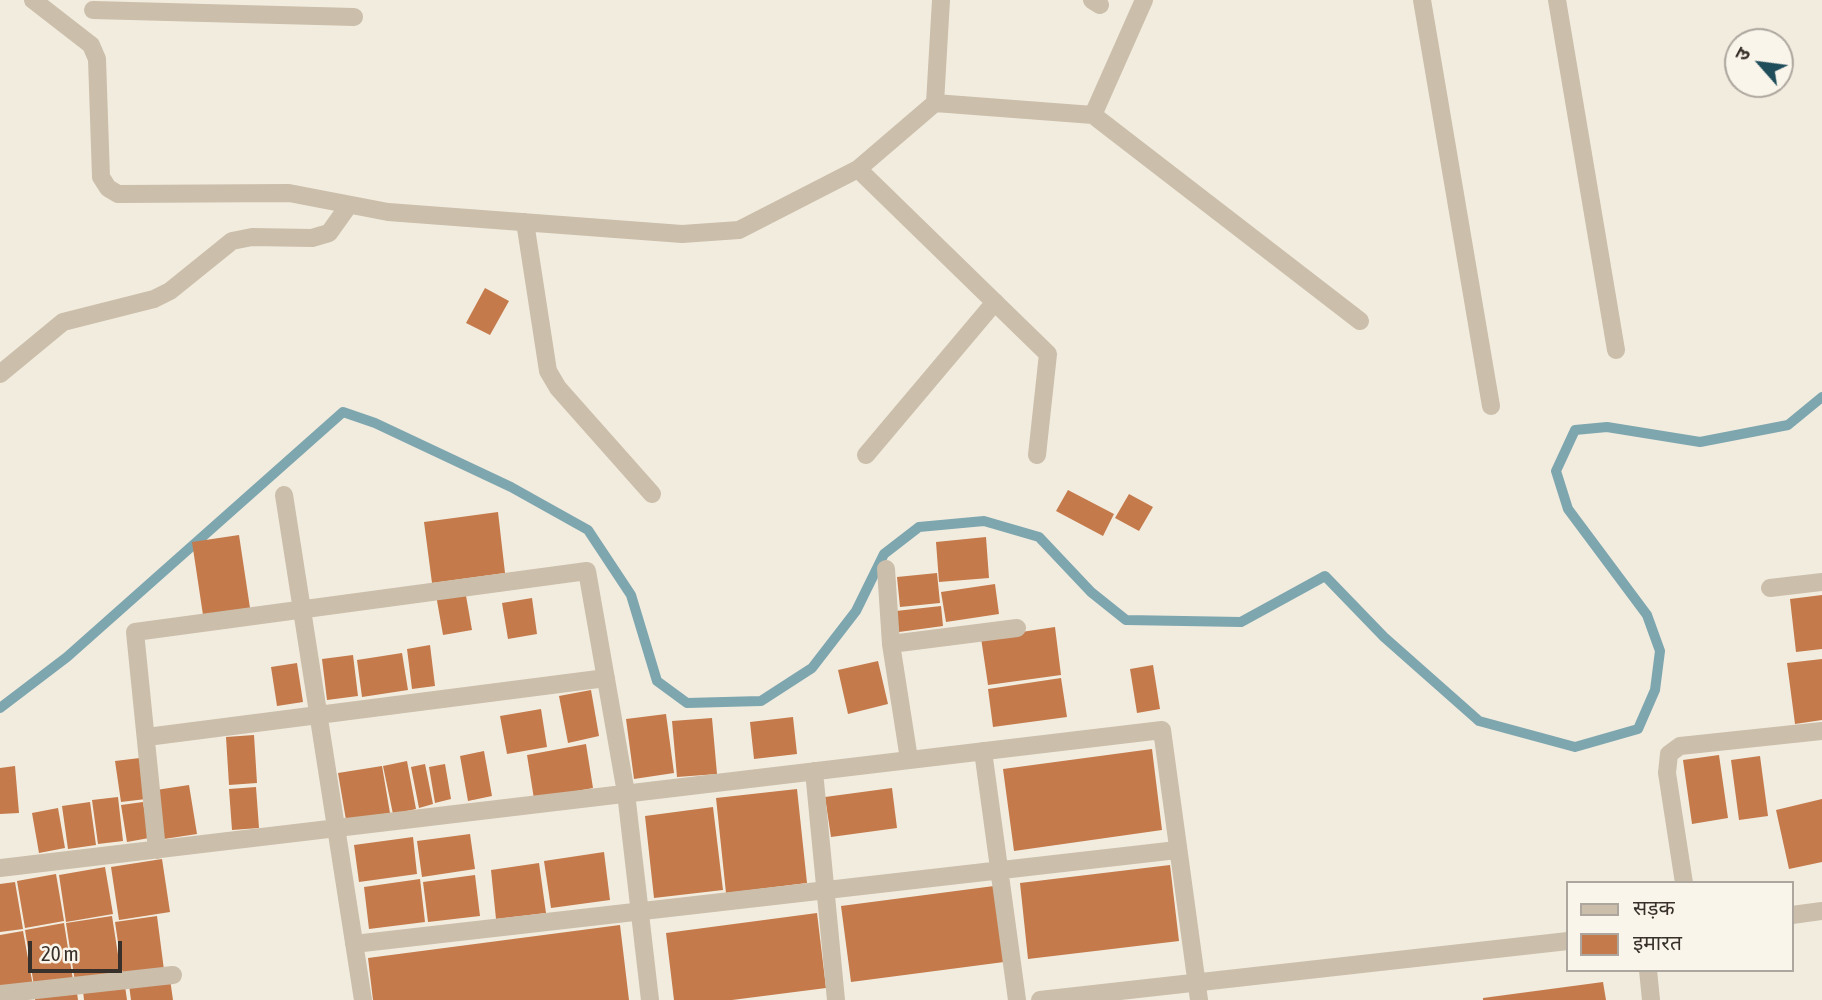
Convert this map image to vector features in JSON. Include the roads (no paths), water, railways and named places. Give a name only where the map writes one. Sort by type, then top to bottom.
[{"type":"street","points":[[33,0],[91,44]]},
{"type":"street","points":[[935,103],[941,0]]},
{"type":"street","points":[[1093,115],[1144,0]]},
{"type":"street","points":[[1422,0],[1491,406]]},
{"type":"street","points":[[1557,0],[1616,350]]},
{"type":"street","points":[[354,17],[94,5],[91,44],[97,59],[101,177],[108,188],[118,194],[289,193],[372,210],[682,234],[738,230],[858,169],[935,103],[1093,115],[1360,321]]},
{"type":"street","points":[[858,169],[1048,354],[1037,456]]},
{"type":"street","points":[[0,374],[63,321],[154,299],[170,291],[232,241],[252,237],[312,238],[329,233],[349,205]]},
{"type":"street","points":[[525,222],[548,371],[558,388],[652,494]]},
{"type":"street","points":[[866,455],[995,302]]},
{"type":"street","points":[[285,495],[363,1000]]},
{"type":"street","points":[[886,569],[891,644],[909,758]]},
{"type":"street","points":[[156,850],[135,632],[587,571],[626,793],[650,1000]]},
{"type":"street","points":[[1770,588],[1822,582]]},
{"type":"street","points":[[891,644],[1017,628]]},
{"type":"street","points":[[147,737],[606,678]]},
{"type":"street","points":[[0,868],[1162,730],[1198,991]]},
{"type":"street","points":[[1684,881],[1667,773],[1669,754],[1680,746],[1822,732]]},
{"type":"street","points":[[983,751],[1017,1000]]},
{"type":"street","points":[[814,771],[836,1000]]},
{"type":"street","points":[[354,944],[1177,850]]},
{"type":"street","points":[[1794,915],[1822,911]]},
{"type":"street","points":[[1040,1000],[1198,991],[1566,941]]},
{"type":"street","points":[[1648,972],[1651,1000]]},
{"type":"street","points":[[0,994],[173,975]]},
{"type":"waterway","points":[[0,708],[67,657],[343,412],[375,423],[511,487],[588,530],[631,595],[657,681],[687,703],[761,701],[812,668],[856,611],[884,554],[919,527],[984,521],[1039,537],[1091,592],[1126,620],[1241,622],[1325,576],[1384,637],[1479,721],[1575,747],[1638,729],[1655,690],[1660,651],[1647,615],[1568,509],[1556,471],[1575,430],[1607,427],[1700,442],[1788,425],[1822,397]]}]
